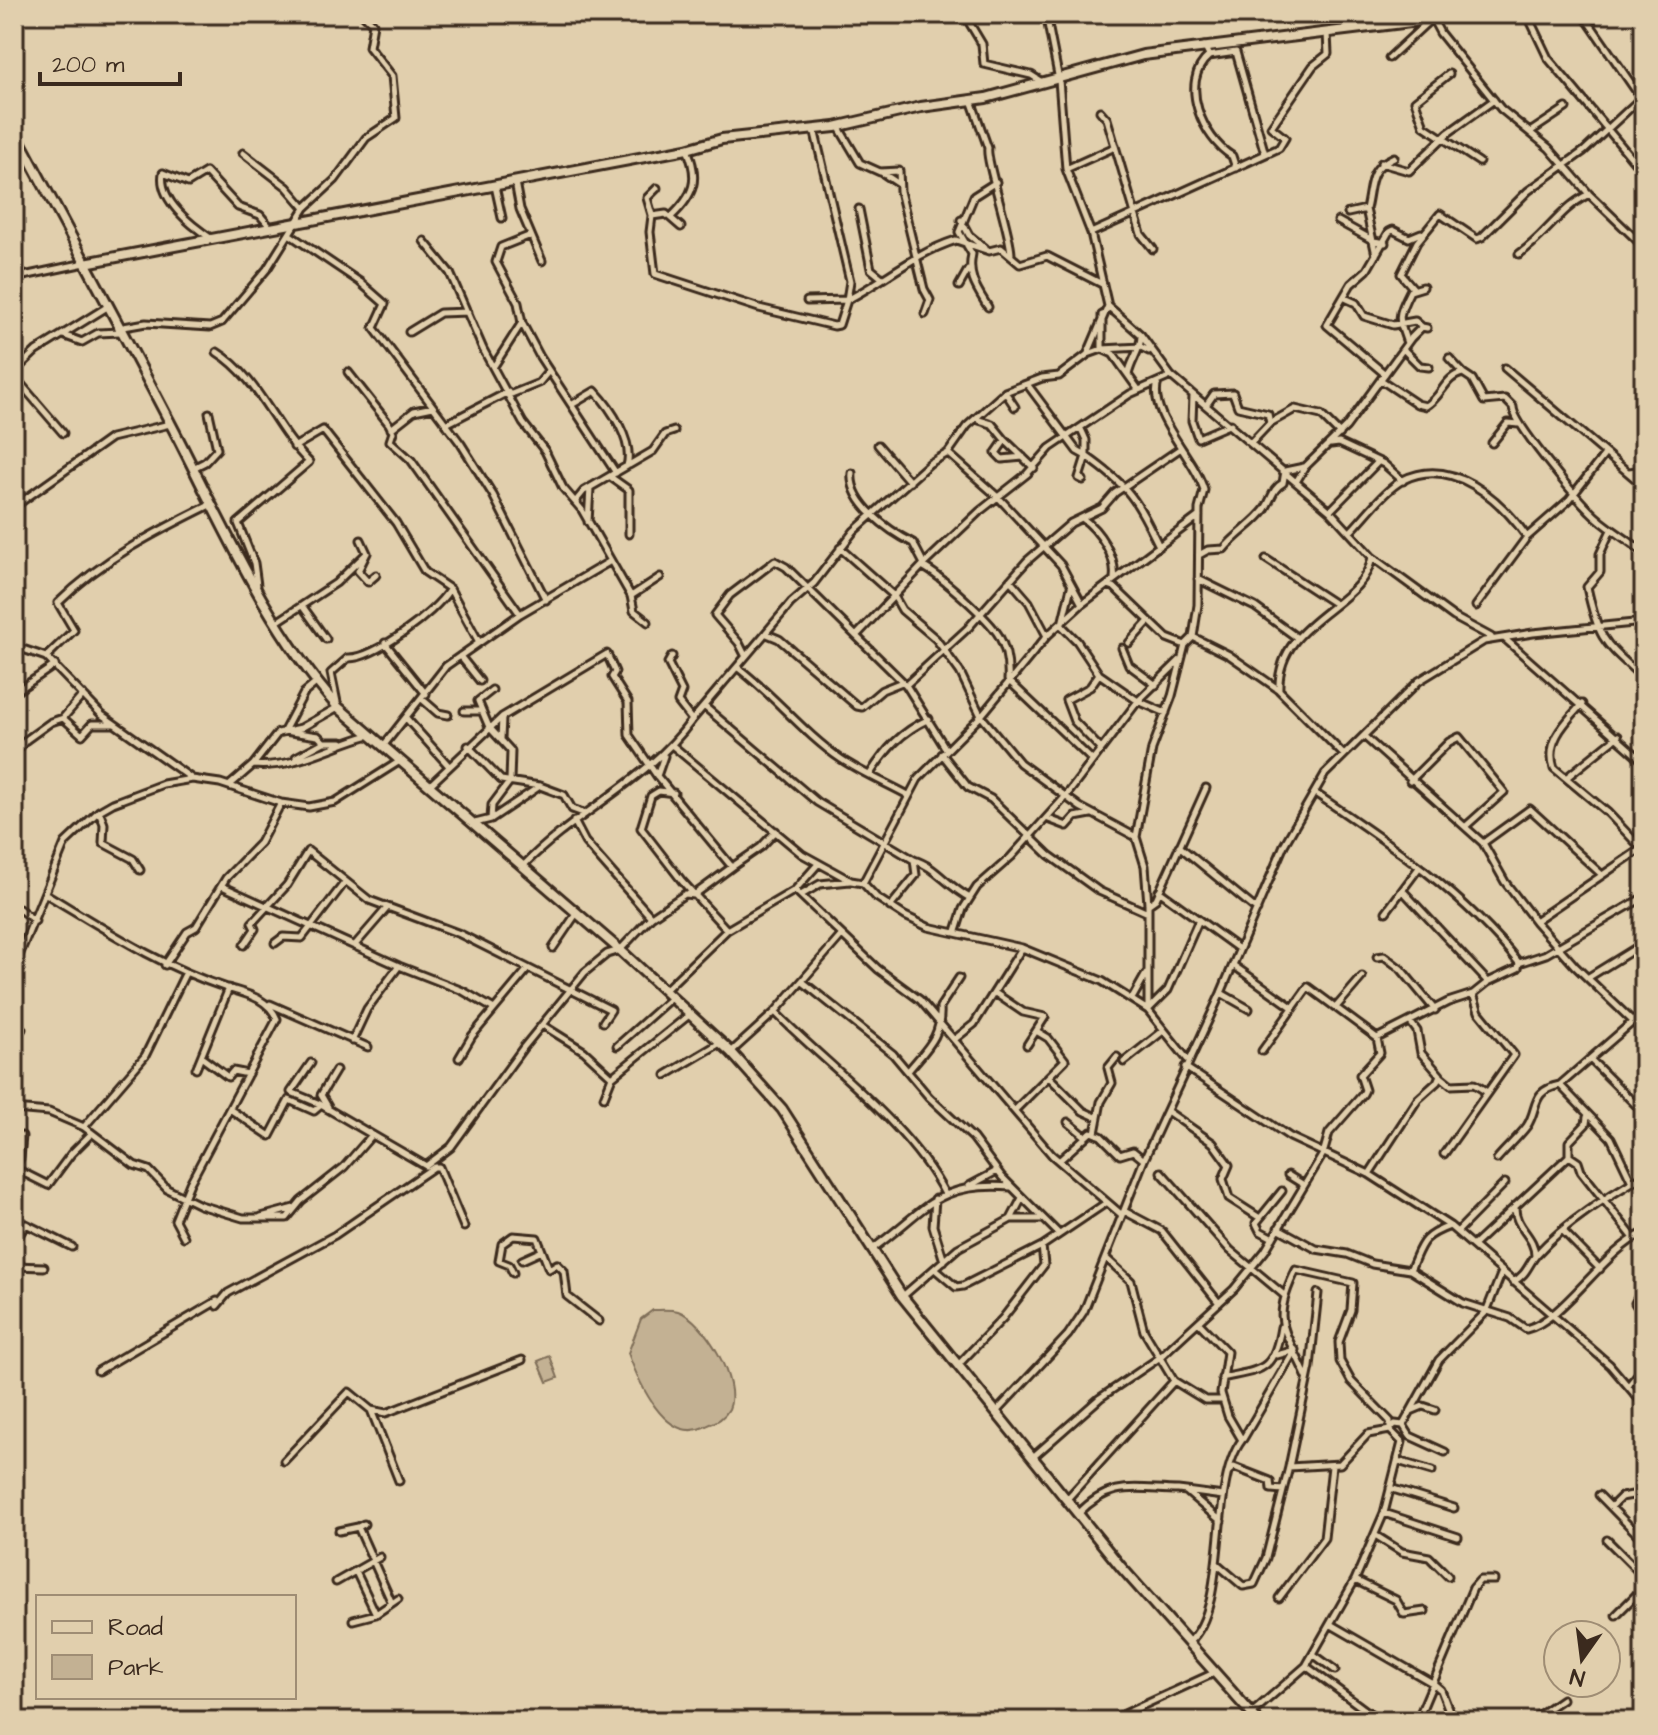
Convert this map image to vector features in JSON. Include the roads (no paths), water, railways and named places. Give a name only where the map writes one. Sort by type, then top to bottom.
[{"type":"street","points":[[63,335],[82,342],[98,333],[146,323],[217,326],[267,269],[305,208],[335,180],[366,138],[396,118],[392,76],[369,47],[373,24],[363,14]]},
{"type":"street","points":[[964,14],[980,40],[984,64],[1031,75],[1043,82]]},
{"type":"street","points":[[1046,14],[1059,80],[1066,169],[1091,233],[1108,306],[1141,335],[1150,352],[1171,376],[1330,511],[1372,557],[1454,617],[1493,637],[1504,638],[1644,622]]},
{"type":"street","points":[[14,278],[687,149],[722,139],[838,126],[971,100],[1059,80],[1143,55],[1206,51],[1445,14]]},
{"type":"street","points":[[1527,14],[1548,58],[1644,173]]},
{"type":"street","points":[[1413,288],[1401,274],[1426,230],[1440,214],[1477,239],[1482,237],[1528,191],[1643,99],[1583,14]]},
{"type":"street","points":[[1389,58],[1432,18]]},
{"type":"street","points":[[1432,18],[1440,33],[1494,100],[1644,247]]},
{"type":"street","points":[[1091,233],[1284,144],[1285,138],[1271,127],[1313,66],[1328,54],[1327,32]]},
{"type":"street","points":[[1206,51],[1193,86],[1197,108],[1224,151],[1232,156],[1236,168]]},
{"type":"street","points":[[1206,51],[1236,52],[1265,154]]},
{"type":"street","points":[[1449,74],[1415,101],[1424,126],[1445,136],[1464,154],[1479,162]]},
{"type":"street","points":[[971,100],[996,182],[1015,263],[1047,256],[1103,285]]},
{"type":"street","points":[[1381,163],[1409,171],[1445,136],[1494,100]]},
{"type":"street","points":[[1530,132],[1566,108]]},
{"type":"street","points":[[1100,111],[1107,119],[1141,234],[1153,249]]},
{"type":"street","points":[[838,126],[860,163],[880,172],[896,169],[930,300],[925,314]]},
{"type":"street","points":[[14,130],[212,504],[277,622],[316,683],[338,707],[620,950],[731,1052],[782,1109],[902,1296],[960,1363],[1067,1499],[1255,1717],[1306,1666],[1355,1580],[1384,1513],[1402,1442],[1390,1430],[1390,1421],[1351,1381],[1340,1361],[1339,1342],[1351,1310],[1353,1283],[1296,1270],[1284,1295],[1277,1355]]},
{"type":"street","points":[[657,188],[647,198],[652,216],[650,232],[655,274],[759,308],[839,325],[850,281],[815,133],[811,130]]},
{"type":"street","points":[[1066,169],[1115,147]]},
{"type":"street","points":[[671,217],[689,199],[695,186],[694,167],[687,149]]},
{"type":"street","points":[[243,153],[287,187],[305,208]]},
{"type":"street","points":[[1376,256],[1366,209],[1367,186],[1381,163],[1394,157]]},
{"type":"street","points":[[213,239],[170,203],[165,194],[163,173],[188,183],[206,172],[238,207],[260,215],[270,227]]},
{"type":"street","points":[[515,181],[520,209],[542,261]]},
{"type":"street","points":[[959,286],[969,269],[972,254],[959,232],[961,220],[974,196],[996,182]]},
{"type":"street","points":[[495,185],[502,218]]},
{"type":"street","points":[[1519,254],[1534,244],[1551,222],[1589,194]]},
{"type":"street","points":[[859,209],[871,269],[882,278]]},
{"type":"street","points":[[1348,213],[1366,209]]},
{"type":"street","points":[[652,216],[659,213],[671,217],[681,227]]},
{"type":"street","points":[[961,220],[969,235],[989,251]]},
{"type":"street","points":[[1338,221],[1374,241],[1385,243]]},
{"type":"street","points":[[1426,230],[1409,238],[1393,230],[1367,270],[1351,284],[1328,322],[1328,329],[1417,404],[1426,406],[1435,401],[1451,377],[1463,373]]},
{"type":"street","points":[[289,234],[385,304],[374,328],[434,407],[493,495],[546,600]]},
{"type":"street","points":[[531,235],[501,247],[495,255],[518,303],[522,323],[549,371],[573,404],[614,476],[629,490],[629,534]]},
{"type":"street","points":[[1637,243],[1644,235]]},
{"type":"street","points":[[807,301],[847,300],[917,256],[956,240],[989,251],[1001,248],[1011,255]]},
{"type":"street","points":[[424,241],[450,273],[523,423],[545,451],[563,488],[588,522],[631,596],[634,611],[648,622]]},
{"type":"street","points":[[969,269],[988,307]]},
{"type":"street","points":[[1413,288],[1423,287]]},
{"type":"street","points":[[1413,288],[1400,310],[1398,324],[1406,347],[1420,366],[1429,367]]},
{"type":"street","points":[[1296,482],[1305,467],[1340,434],[1424,328],[1415,321],[1398,324],[1364,316],[1356,303],[1345,298]]},
{"type":"street","points":[[1088,354],[1108,306]]},
{"type":"street","points":[[63,433],[14,374],[36,351],[107,307]]},
{"type":"street","points":[[409,332],[440,313],[468,312]]},
{"type":"street","points":[[1102,315],[1102,349]]},
{"type":"street","points":[[494,366],[522,323]]},
{"type":"street","points":[[1128,376],[1131,361],[1141,347],[1141,335]]},
{"type":"street","points":[[522,866],[583,813],[647,765],[664,756],[745,655],[814,583],[840,548],[930,463],[948,453],[957,436],[1005,392],[1059,376],[1088,354],[1102,349],[1141,347],[1150,352]]},
{"type":"street","points":[[1102,349],[1113,354],[1138,389]]},
{"type":"street","points":[[217,352],[242,370],[294,447],[309,462],[238,523],[254,563],[257,586]]},
{"type":"street","points":[[1449,358],[1472,379],[1484,401],[1505,399],[1513,407],[1513,416],[1574,493],[1611,530],[1644,553]]},
{"type":"street","points":[[1505,368],[1534,389],[1644,486]]},
{"type":"street","points":[[446,424],[508,394],[539,383],[549,371]]},
{"type":"street","points":[[348,372],[391,429],[390,441],[411,460],[520,614]]},
{"type":"street","points":[[856,636],[923,565],[980,511],[1034,468],[1050,448],[1138,389],[1171,376]]},
{"type":"street","points":[[1148,1010],[1149,914],[1145,866],[1136,837],[1144,806],[1143,785],[1180,659],[1185,645],[1193,637],[1204,490],[1160,412],[1155,392],[1158,382]]},
{"type":"street","points":[[1130,394],[1131,383]]},
{"type":"street","points":[[1027,384],[1077,451],[1125,487],[1140,504],[1159,546]]},
{"type":"street","points":[[573,404],[592,389],[609,407],[625,440],[627,466]]},
{"type":"street","points":[[1207,404],[1214,394],[1226,390],[1233,393],[1238,407],[1268,414],[1270,423]]},
{"type":"street","points":[[1005,392],[1015,407]]},
{"type":"street","points":[[1193,396],[1192,421],[1198,438],[1231,424]]},
{"type":"street","points":[[391,429],[414,411],[434,407]]},
{"type":"street","points":[[1252,442],[1270,423],[1290,410],[1315,412],[1340,434]]},
{"type":"street","points":[[193,468],[205,462],[217,449],[209,413]]},
{"type":"street","points":[[977,419],[992,424],[1034,468]]},
{"type":"street","points":[[1492,443],[1508,423],[1520,424]]},
{"type":"street","points":[[14,507],[111,438],[170,424]]},
{"type":"street","points":[[1080,429],[1086,440],[1086,456],[1079,471],[1083,480]]},
{"type":"street","points":[[294,447],[323,430],[396,523],[425,572],[450,589],[479,642]]},
{"type":"street","points":[[575,502],[590,487],[653,451],[665,434],[674,431]]},
{"type":"street","points":[[1005,440],[997,447],[999,457],[1023,457]]},
{"type":"street","points":[[1331,444],[1339,443],[1378,462],[1403,481]]},
{"type":"street","points":[[878,445],[910,482]]},
{"type":"street","points":[[767,634],[779,639],[862,707],[882,690],[904,684],[944,652],[1045,547],[1181,448]]},
{"type":"street","points":[[948,453],[999,498],[1061,565],[1082,604]]},
{"type":"street","points":[[1476,606],[1527,537],[1574,493],[1605,454]]},
{"type":"street","points":[[1330,511],[1378,462]]},
{"type":"street","points":[[1285,471],[1305,467]]},
{"type":"street","points":[[1629,472],[1644,470]]},
{"type":"street","points":[[1199,555],[1208,550],[1224,549],[1237,532],[1263,513],[1275,487],[1283,483],[1285,471]]},
{"type":"street","points":[[852,473],[850,487],[899,538],[913,543],[923,565],[998,634],[1009,663],[1008,680],[1091,759]]},
{"type":"street","points":[[1350,532],[1403,481],[1426,475],[1461,478],[1506,510],[1527,537]]},
{"type":"street","points":[[588,522],[590,487]]},
{"type":"street","points":[[46,657],[74,630],[58,603],[93,569],[159,529],[212,504]]},
{"type":"street","points":[[863,883],[908,795],[944,751],[981,716],[1047,636],[1082,604],[1200,515]]},
{"type":"street","points":[[1082,518],[1090,524],[1111,555],[1115,568],[1114,587]]},
{"type":"street","points":[[1611,530],[1600,554],[1600,572],[1587,587],[1596,628],[1599,636],[1644,679]]},
{"type":"street","points":[[361,540],[367,553]]},
{"type":"street","points":[[840,548],[936,639],[960,672],[981,716],[1020,763],[1092,814],[1136,837]]},
{"type":"street","points":[[277,622],[336,583],[367,553]]},
{"type":"street","points":[[367,553],[358,571],[368,582],[376,575]]},
{"type":"street","points":[[1279,690],[1283,661],[1296,637],[1361,578],[1372,557]]},
{"type":"street","points":[[1266,559],[1335,604]]},
{"type":"street","points":[[745,655],[715,615],[730,595],[775,561],[904,684],[929,719],[944,751],[968,787],[991,799],[1029,838],[1099,891],[1149,914]]},
{"type":"street","points":[[384,745],[446,666],[520,614],[609,562]]},
{"type":"street","points":[[631,596],[660,577]]},
{"type":"street","points":[[1198,579],[1255,607],[1296,637]]},
{"type":"street","points":[[1010,580],[1029,602],[1047,636]]},
{"type":"street","points":[[814,583],[814,596]]},
{"type":"street","points":[[1107,585],[1114,587],[1167,638],[1185,645]]},
{"type":"street","points":[[1061,625],[1071,586]]},
{"type":"street","points":[[338,707],[331,673],[348,658],[362,658],[385,643],[441,603],[450,589]]},
{"type":"street","points":[[303,607],[326,639]]},
{"type":"street","points":[[1129,643],[1149,621]]},
{"type":"street","points":[[1061,625],[1077,641],[1099,674],[1138,701],[1166,713]]},
{"type":"street","points":[[1193,637],[1229,655],[1279,690],[1344,755]]},
{"type":"street","points":[[996,1412],[1068,1335],[1084,1311],[1187,1059],[1221,993],[1284,845],[1325,774],[1366,738],[1419,681],[1445,662],[1493,637]]},
{"type":"street","points":[[1504,638],[1644,762]]},
{"type":"street","points":[[385,643],[438,713],[448,715]]},
{"type":"street","points":[[14,646],[46,657],[102,715],[124,727],[192,779]]},
{"type":"street","points":[[1122,648],[1129,665],[1156,685]]},
{"type":"street","points":[[428,787],[502,717],[607,654],[615,672],[612,677],[628,702],[629,735],[647,765],[675,793],[686,813],[732,867]]},
{"type":"street","points":[[460,656],[480,681]]},
{"type":"street","points":[[672,656],[668,663],[682,691],[678,702],[692,720]]},
{"type":"street","points":[[956,931],[970,898],[1066,796],[1091,759],[1138,701],[1180,659]]},
{"type":"street","points":[[14,693],[55,665]]},
{"type":"street","points":[[737,667],[761,684],[772,698],[841,758],[908,795]]},
{"type":"street","points":[[1099,674],[1090,687],[1066,700],[1074,721],[1101,749]]},
{"type":"street","points":[[284,731],[304,693],[316,683]]},
{"type":"street","points":[[491,819],[492,805],[510,781],[511,751],[479,711],[478,701],[492,690]]},
{"type":"street","points":[[14,754],[26,740],[51,722],[63,718],[83,695]]},
{"type":"street","points":[[1535,921],[1601,874],[1643,850],[1608,813],[1554,768],[1554,741],[1562,726],[1582,704]]},
{"type":"street","points":[[230,785],[253,765],[272,738],[284,731],[301,728],[338,707]]},
{"type":"street","points":[[705,707],[817,802],[928,867],[950,888],[970,898]]},
{"type":"street","points":[[464,711],[479,711]]},
{"type":"street","points":[[501,739],[502,717]]},
{"type":"street","points":[[63,718],[82,735],[92,724],[103,721],[124,727]]},
{"type":"street","points":[[406,718],[449,766]]},
{"type":"street","points":[[870,774],[892,743],[929,719]]},
{"type":"street","points":[[284,731],[318,736],[324,742]]},
{"type":"street","points":[[288,761],[324,742],[343,742],[370,735]]},
{"type":"street","points":[[1566,778],[1618,736]]},
{"type":"street","points":[[1410,781],[1449,742],[1459,737],[1504,792],[1466,826]]},
{"type":"street","points":[[1366,738],[1410,781],[1483,843],[1505,882],[1535,921],[1644,1032]]},
{"type":"street","points":[[253,765],[268,766],[322,754],[343,742]]},
{"type":"street","points":[[468,746],[501,780],[540,786],[564,795],[572,809],[583,813]]},
{"type":"street","points":[[673,746],[818,864],[851,881]]},
{"type":"street","points":[[657,776],[664,756]]},
{"type":"street","points":[[14,968],[16,957],[46,894],[50,873],[65,843],[99,811],[148,789],[192,779],[230,785],[281,803],[309,807],[335,802],[400,761]]},
{"type":"street","points":[[474,823],[491,819],[540,786]]},
{"type":"street","points":[[1148,904],[1156,899],[1206,788]]},
{"type":"street","points":[[675,793],[659,791],[651,796],[641,828],[694,895],[727,930]]},
{"type":"street","points":[[1315,793],[1364,825],[1481,918],[1519,963]]},
{"type":"street","points":[[165,965],[222,886],[260,843],[281,803]]},
{"type":"street","points":[[1483,843],[1530,809],[1601,874]]},
{"type":"street","points":[[99,811],[104,824],[103,843],[133,859],[140,870]]},
{"type":"street","points":[[1046,818],[1067,826],[1075,817],[1092,814]]},
{"type":"street","points":[[573,824],[651,917]]},
{"type":"street","points":[[311,1063],[291,1092],[329,1108],[426,1166],[451,1147],[523,1048],[598,961],[620,950],[651,917],[685,894],[694,895],[776,831]]},
{"type":"street","points":[[1179,846],[1257,910]]},
{"type":"street","points":[[244,945],[255,929],[252,923],[287,885],[308,851],[345,882],[387,908],[460,934],[611,1010],[603,1022]]},
{"type":"street","points":[[914,860],[916,875]]},
{"type":"street","points":[[798,892],[818,864]]},
{"type":"street","points":[[890,907],[916,875],[928,867]]},
{"type":"street","points":[[1386,912],[1404,892],[1418,869]]},
{"type":"street","points":[[617,1046],[727,930],[798,892],[820,884],[851,881],[863,883],[890,907],[928,927],[1022,948],[1133,997],[1148,1010],[1187,1059]]},
{"type":"street","points":[[275,943],[283,937],[302,938],[345,882]]},
{"type":"street","points":[[222,886],[399,966],[463,991],[494,1009]]},
{"type":"street","points":[[1159,891],[1239,949]]},
{"type":"street","points":[[798,892],[841,936],[878,969],[905,985],[943,1023],[1060,1160],[1106,1203],[1162,1231],[1219,1303]]},
{"type":"street","points":[[1404,892],[1488,982]]},
{"type":"street","points":[[46,894],[124,944],[165,965],[262,1000],[368,1047]]},
{"type":"street","points":[[1377,1038],[1473,994],[1488,982],[1518,968],[1519,963],[1558,946],[1644,897]]},
{"type":"street","points":[[14,905],[35,921]]},
{"type":"street","points":[[355,945],[387,908]]},
{"type":"street","points":[[553,948],[577,913]]},
{"type":"street","points":[[1148,1010],[1168,990],[1198,922]]},
{"type":"street","points":[[731,1052],[775,1012],[841,936]]},
{"type":"street","points":[[1589,977],[1644,943]]},
{"type":"street","points":[[955,1039],[974,1024],[1022,948]]},
{"type":"street","points":[[1377,957],[1384,956],[1401,969],[1435,1010]]},
{"type":"street","points":[[1233,965],[1292,1007]]},
{"type":"street","points":[[352,1041],[367,1009],[399,966]]},
{"type":"street","points":[[1133,997],[1148,967]]},
{"type":"street","points":[[459,1058],[527,970]]},
{"type":"street","points":[[84,1127],[145,1056],[185,974]]},
{"type":"street","points":[[1337,1006],[1362,977]]},
{"type":"street","points":[[909,1070],[943,1023],[940,1007],[959,978]]},
{"type":"street","points":[[803,982],[863,1026],[909,1070],[929,1097],[973,1138],[1012,1188],[1058,1233]]},
{"type":"street","points":[[1033,1458],[1100,1398],[1159,1358],[1199,1323],[1252,1268],[1323,1154],[1329,1133],[1365,1090],[1360,1075],[1380,1053],[1377,1038],[1308,987],[1262,1051]]},
{"type":"street","points":[[196,1069],[229,988]]},
{"type":"street","points":[[995,993],[1023,1012],[1045,1017],[1027,1045]]},
{"type":"street","points":[[1221,993],[1249,1009]]},
{"type":"street","points":[[1444,1154],[1514,1055],[1479,1012],[1473,994]]},
{"type":"street","points":[[184,1237],[175,1220],[277,1019],[262,1000]]},
{"type":"street","points":[[775,1012],[875,1104],[924,1161],[945,1194]]},
{"type":"street","points":[[1497,1159],[1528,1125],[1537,1098],[1551,1087],[1560,1085],[1644,1012]]},
{"type":"street","points":[[604,1097],[612,1077],[690,1014]]},
{"type":"street","points":[[1411,1023],[1417,1031],[1421,1053],[1443,1081],[1451,1085],[1474,1084],[1487,1092]]},
{"type":"street","points":[[544,1026],[584,1051],[612,1077]]},
{"type":"street","points":[[14,1029],[22,1029]]},
{"type":"street","points":[[1124,1062],[1163,1031]]},
{"type":"street","points":[[1016,1109],[1065,1060],[1048,1038],[1038,1032]]},
{"type":"street","points":[[666,1075],[721,1042]]},
{"type":"street","points":[[201,1057],[228,1077],[233,1071],[248,1074]]},
{"type":"street","points":[[1095,1133],[1096,1117],[1112,1083],[1108,1068],[1117,1057]]},
{"type":"street","points":[[1591,1060],[1644,1113]]},
{"type":"street","points":[[1185,1067],[1290,1137],[1369,1174],[1450,1226],[1549,1316],[1610,1365],[1644,1405]]},
{"type":"street","points":[[329,1108],[321,1095],[336,1070]]},
{"type":"street","points":[[1369,1174],[1418,1099],[1437,1082],[1438,1071]]},
{"type":"street","points":[[1050,1078],[1083,1111],[1096,1117]]},
{"type":"street","points":[[1560,1085],[1587,1117],[1611,1138],[1632,1182]]},
{"type":"street","points":[[231,1110],[270,1136],[289,1100],[314,1111],[321,1105]]},
{"type":"street","points":[[14,1109],[49,1112],[84,1127],[184,1199],[243,1218],[287,1218],[344,1167],[372,1135]]},
{"type":"street","points":[[1167,1111],[1213,1143],[1229,1165],[1223,1179],[1229,1198],[1260,1218]]},
{"type":"street","points":[[1474,1245],[1569,1156],[1569,1142],[1586,1124],[1587,1117]]},
{"type":"street","points":[[1068,1122],[1084,1135]]},
{"type":"street","points":[[22,1136],[20,1158],[15,1168],[48,1185],[78,1145],[92,1133]]},
{"type":"street","points":[[1060,1160],[1084,1135],[1095,1133]]},
{"type":"street","points":[[1095,1133],[1118,1154],[1131,1151],[1144,1160]]},
{"type":"street","points":[[1569,1156],[1578,1162],[1581,1171],[1633,1237]]},
{"type":"street","points":[[98,1371],[315,1243],[335,1235],[434,1167],[439,1167],[464,1227]]},
{"type":"street","points":[[871,1250],[935,1198],[968,1187],[997,1171]]},
{"type":"street","points":[[1161,1172],[1217,1236],[1284,1295]]},
{"type":"street","points":[[1288,1175],[1304,1185]]},
{"type":"street","points":[[1523,1290],[1523,1277],[1535,1256],[1605,1199],[1644,1175]]},
{"type":"street","points":[[1457,1232],[1505,1183]]},
{"type":"street","points":[[968,1187],[1012,1188]]},
{"type":"street","points":[[1273,1238],[1257,1228],[1260,1218],[1282,1191]]},
{"type":"street","points":[[935,1198],[933,1226],[944,1261]]},
{"type":"street","points":[[1011,1219],[1022,1198]]},
{"type":"street","points":[[936,1270],[956,1287],[963,1286],[1042,1246],[1106,1203]]},
{"type":"street","points":[[1515,1205],[1516,1220],[1532,1242],[1535,1256]]},
{"type":"street","points":[[902,1296],[971,1238],[1011,1219],[1041,1219]]},
{"type":"street","points":[[14,1243],[26,1224],[72,1247]]},
{"type":"street","points":[[1410,1270],[1420,1244],[1434,1232],[1450,1226]]},
{"type":"street","points":[[1278,1228],[1316,1249],[1347,1254],[1372,1264],[1410,1270],[1463,1303],[1510,1318],[1526,1329],[1549,1316],[1633,1237],[1644,1233]]},
{"type":"street","points":[[1563,1231],[1600,1269]]},
{"type":"street","points":[[513,1273],[509,1265],[499,1261],[499,1248],[507,1240],[522,1235],[537,1238],[549,1269],[557,1264],[564,1271],[567,1296],[599,1321]]},
{"type":"street","points":[[960,1363],[1003,1318],[1044,1265],[1042,1246]]},
{"type":"street","points":[[522,1260],[542,1251]]},
{"type":"street","points":[[1106,1258],[1131,1281],[1141,1324],[1174,1381],[1205,1400],[1222,1400]]},
{"type":"street","points":[[14,1266],[44,1267]]},
{"type":"street","points":[[1403,1425],[1439,1360],[1486,1312],[1502,1272]]},
{"type":"street","points":[[1089,1274],[1097,1279]]},
{"type":"street","points":[[1513,1282],[1523,1277]]},
{"type":"street","points":[[1644,1286],[1636,1294],[1635,1303],[1644,1316]]},
{"type":"street","points":[[1216,1563],[1243,1586],[1254,1584],[1266,1558],[1307,1378],[1318,1293]]},
{"type":"street","points":[[1199,1323],[1227,1352],[1222,1400],[1242,1440]]},
{"type":"street","points":[[1281,1327],[1307,1378]]},
{"type":"street","points":[[1222,1378],[1256,1374],[1277,1355],[1295,1350]]},
{"type":"street","points":[[1189,1642],[1201,1629],[1216,1563],[1223,1496],[1234,1452],[1295,1350]]},
{"type":"street","points":[[371,1410],[386,1413],[522,1360]]},
{"type":"street","points":[[1628,1386],[1644,1367]]},
{"type":"street","points":[[1067,1499],[1174,1381]]},
{"type":"street","points":[[284,1461],[349,1392],[371,1410],[399,1481]]},
{"type":"street","points":[[1415,1399],[1435,1410]]},
{"type":"street","points":[[1410,1412],[1423,1406]]},
{"type":"street","points":[[380,1430],[386,1413]]},
{"type":"street","points":[[1289,1467],[1309,1463],[1340,1464],[1368,1434],[1390,1430],[1395,1424],[1403,1425]]},
{"type":"street","points":[[1403,1425],[1410,1436],[1445,1452]]},
{"type":"street","points":[[1398,1461],[1432,1471]]},
{"type":"street","points":[[1279,1598],[1324,1538],[1332,1466]]},
{"type":"street","points":[[1228,1471],[1234,1467],[1270,1481],[1271,1489],[1283,1490]]},
{"type":"street","points":[[1079,1513],[1096,1496],[1112,1488],[1223,1496]]},
{"type":"street","points":[[1390,1488],[1454,1508]]},
{"type":"street","points":[[1186,1491],[1222,1521]]},
{"type":"street","points":[[1611,1507],[1621,1497],[1644,1493]]},
{"type":"street","points":[[1599,1495],[1644,1541]]},
{"type":"street","points":[[1384,1513],[1458,1537]]},
{"type":"street","points":[[339,1531],[361,1525],[374,1564],[395,1600],[387,1610],[353,1620]]},
{"type":"street","points":[[1375,1535],[1402,1552],[1429,1557],[1448,1576]]},
{"type":"street","points":[[1607,1540],[1644,1577]]},
{"type":"street","points":[[336,1582],[374,1564],[380,1557]]},
{"type":"street","points":[[356,1572],[376,1614]]},
{"type":"street","points":[[1355,1580],[1396,1600],[1404,1614],[1425,1611]]},
{"type":"street","points":[[1417,1721],[1473,1588],[1480,1580],[1494,1580]]},
{"type":"street","points":[[1616,1615],[1644,1587]]},
{"type":"street","points":[[1330,1624],[1434,1684],[1441,1690],[1453,1721]]},
{"type":"street","points":[[1313,1654],[1335,1670]]},
{"type":"street","points":[[1306,1666],[1380,1721]]},
{"type":"street","points":[[1109,1721],[1215,1672]]},
{"type":"street","points":[[1530,1721],[1562,1699]]}]
